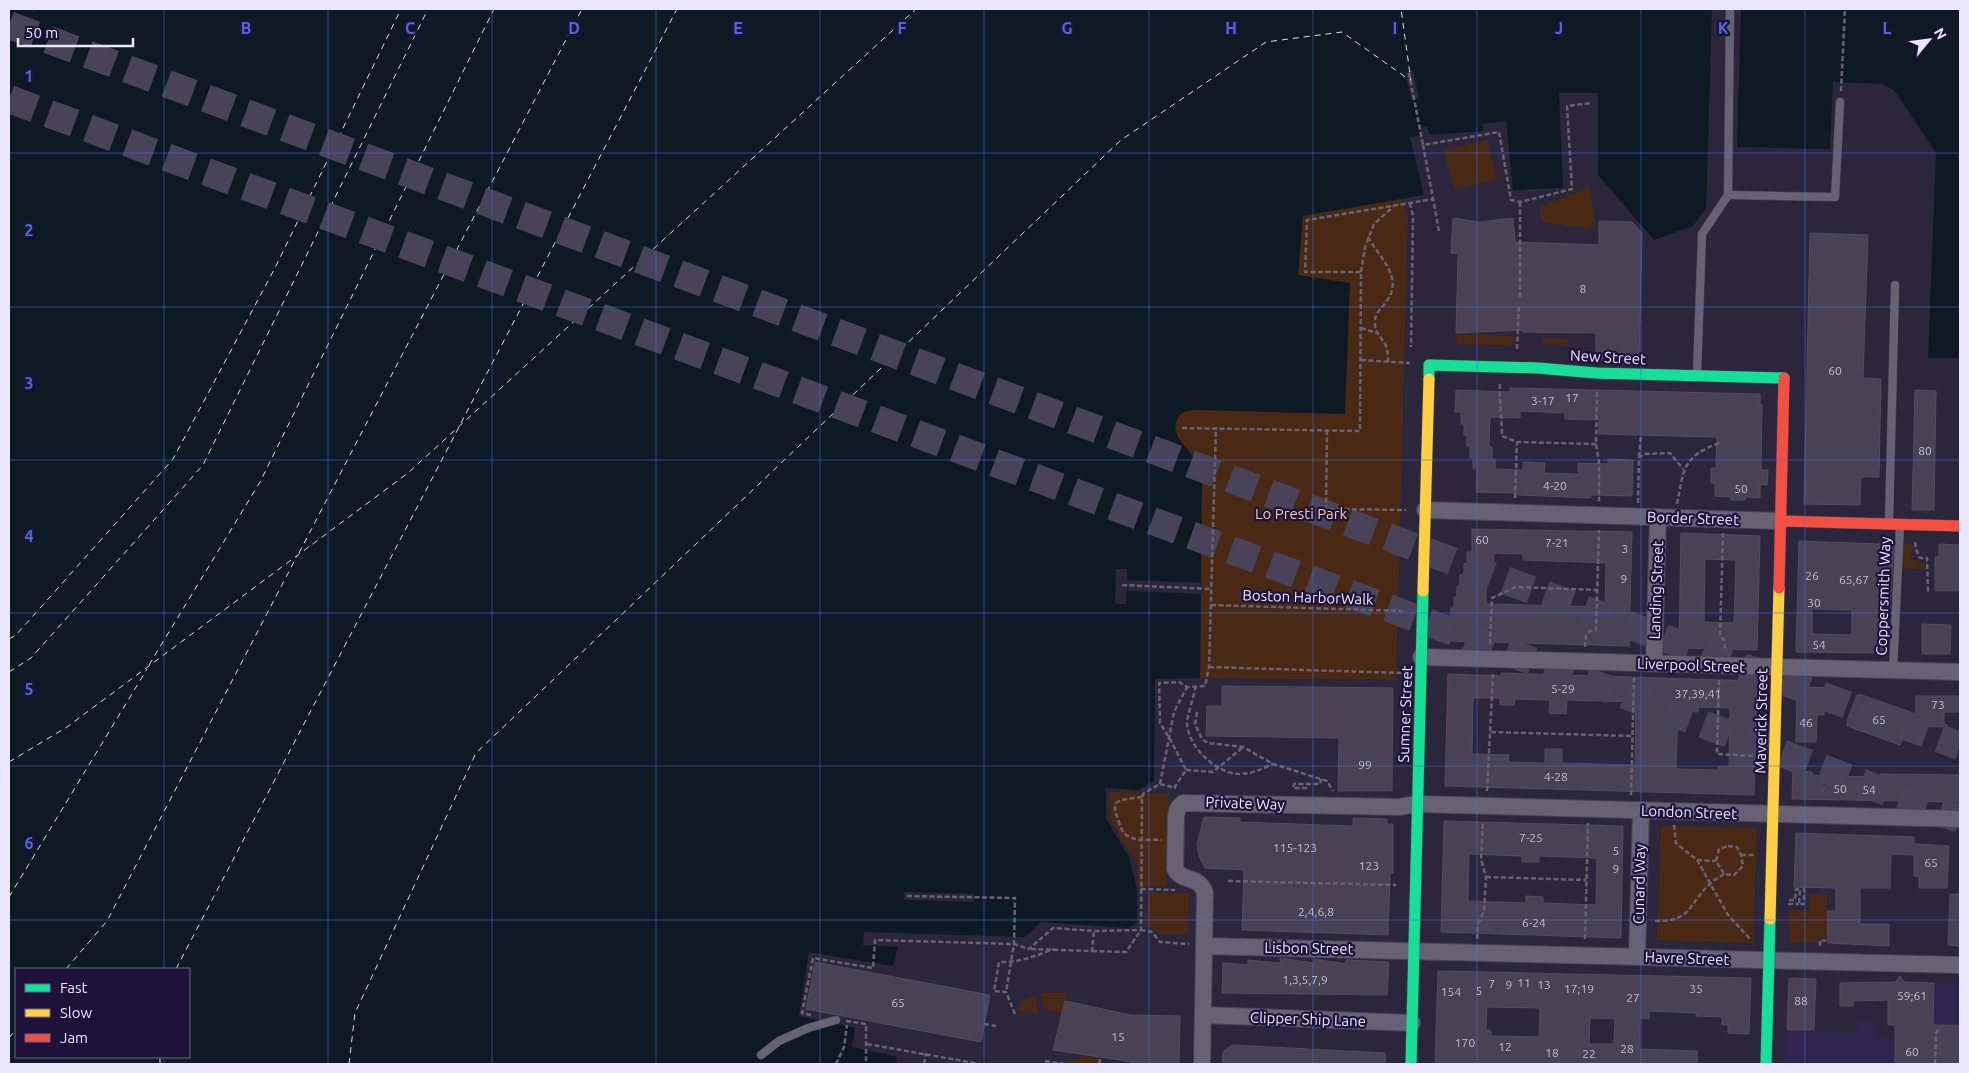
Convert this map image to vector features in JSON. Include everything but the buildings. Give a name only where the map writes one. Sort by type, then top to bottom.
[{"type":"street","name":"New Street","points":[[1429,365],[1538,368],[1596,373],[1785,378]]},
{"type":"street","name":"Sumner Street","points":[[1411,1064],[1429,365]]},
{"type":"street","name":"Maverick Street","points":[[1766,1064],[1785,378]]},
{"type":"street","name":"Border Street","points":[[1425,510],[1960,526]]},
{"type":"street","name":"Landing Street","points":[[1654,664],[1658,517]]},
{"type":"street","name":"Liverpool Street","points":[[1421,657],[1960,672]]},
{"type":"street","name":"Private Way","points":[[1197,945],[1205,893],[1203,886],[1199,882],[1182,877],[1175,869],[1176,816],[1178,808],[1183,802],[1399,807],[1418,804]]},
{"type":"street","name":"London Street","points":[[1418,804],[1960,819]]},
{"type":"street","name":"Cunard Way","points":[[1637,957],[1641,810]]},
{"type":"street","name":"Lisbon Street","points":[[1197,945],[1414,950]]},
{"type":"street","points":[[1197,945],[1204,1015],[1202,1064]]},
{"type":"street","name":"Havre Street","points":[[1414,950],[1960,965]]},
{"type":"street","name":"Clipper Ship Lane","points":[[1204,1015],[1412,1023]]},
{"type":"lane","points":[[1697,376],[1702,234],[1728,195],[1730,9]]},
{"type":"lane","points":[[1728,195],[1835,196],[1840,102]]},
{"type":"lane","name":"Coppersmith Way","points":[[1893,670],[1896,284]]},
{"type":"lane","points":[[761,1054],[779,1041],[808,1028],[836,1020]]},
{"type":"path","points":[[1840,102],[1845,9]]},
{"type":"path","points":[[1410,73],[1439,231]]},
{"type":"path","points":[[1423,145],[1499,132],[1510,200],[1520,202],[1572,189],[1567,106],[1590,103]]},
{"type":"path","points":[[1361,272],[1305,272],[1307,220],[1434,199]]},
{"type":"path","points":[[1520,202],[1520,297]]},
{"type":"path","points":[[1410,203],[1413,216],[1411,347]]},
{"type":"path","points":[[1182,428],[1216,427],[1360,432],[1361,272],[1368,237],[1374,224],[1395,206]]},
{"type":"path","points":[[1368,237],[1376,252],[1389,266],[1392,280],[1390,298],[1376,314],[1375,325],[1377,334],[1386,346],[1388,362]]},
{"type":"path","points":[[1517,350],[1519,304]]},
{"type":"path","points":[[1361,328],[1377,334]]},
{"type":"path","points":[[1360,360],[1412,363]]},
{"type":"path","points":[[1500,383],[1499,402],[1502,406],[1502,436],[1517,442],[1596,444]]},
{"type":"path","points":[[1598,386],[1596,444],[1599,462],[1599,504]]},
{"type":"path","points":[[1186,770],[1160,724],[1159,683],[1179,682],[1187,686],[1205,686],[1209,668],[1216,427]]},
{"type":"path","points":[[1328,430],[1326,510],[1425,510]]},
{"type":"path","points":[[1638,505],[1641,435]]},
{"type":"path","points":[[1515,502],[1517,442]]},
{"type":"path","points":[[1676,506],[1683,469],[1689,460],[1719,443]]},
{"type":"path","points":[[1639,457],[1644,454],[1670,453],[1683,469]]},
{"type":"path","points":[[1585,650],[1586,636],[1590,630],[1596,630],[1599,528]]},
{"type":"path","points":[[1723,532],[1720,636],[1725,641],[1725,654]]},
{"type":"path","points":[[1915,540],[1918,556],[1920,558],[1927,558],[1928,593]]},
{"type":"path","points":[[1122,585],[1211,589]]},
{"type":"path","points":[[1490,648],[1492,598],[1516,587],[1597,590]]},
{"type":"path","name":"Boston HarborWalk","points":[[1211,605],[1404,611]]},
{"type":"path","points":[[1209,668],[1402,673]]},
{"type":"path","points":[[1487,794],[1493,673]]},
{"type":"path","points":[[1631,797],[1634,676]]},
{"type":"path","points":[[1719,679],[1717,754],[1762,757]]},
{"type":"path","points":[[1160,784],[1174,712],[1187,686]]},
{"type":"path","points":[[1196,686],[1187,724],[1196,749],[1225,772],[1251,773],[1273,764]]},
{"type":"path","points":[[1197,712],[1195,724],[1202,739],[1208,742],[1243,748],[1273,764],[1327,781],[1335,794]]},
{"type":"path","points":[[1490,732],[1632,736]]},
{"type":"path","points":[[1186,770],[1213,772],[1243,748]]},
{"type":"path","points":[[1174,788],[1186,770]]},
{"type":"path","points":[[1320,788],[1293,788],[1294,784],[1320,784],[1321,779]]},
{"type":"path","points":[[866,1064],[866,1024],[802,1013],[813,958],[873,968],[875,940],[1014,944],[1029,949],[1126,952],[1141,930],[1142,797],[1144,793],[1160,784],[1181,789]]},
{"type":"path","points":[[1142,797],[1121,800],[1116,803],[1114,808],[1122,833],[1128,838],[1169,840]]},
{"type":"path","points":[[1477,939],[1478,924],[1484,911],[1486,877],[1481,859],[1483,820]]},
{"type":"path","points":[[1586,939],[1588,822]]},
{"type":"path","points":[[1674,824],[1676,844],[1697,860],[1728,915],[1753,943]]},
{"type":"path","points":[[1655,921],[1667,922],[1679,918],[1694,905],[1710,883],[1724,874],[1734,875],[1743,866],[1737,847],[1728,846],[1719,849],[1716,861],[1724,874]]},
{"type":"path","points":[[1741,855],[1760,854]]},
{"type":"path","points":[[1697,860],[1716,861]]},
{"type":"path","points":[[1486,877],[1586,880]]},
{"type":"path","points":[[1228,881],[1397,885]]},
{"type":"path","points":[[1793,904],[1804,904],[1804,887]]},
{"type":"path","points":[[1141,889],[1175,890]]},
{"type":"path","points":[[1788,900],[1795,900],[1796,889],[1800,889],[1799,904]]},
{"type":"path","points":[[907,896],[1016,898],[1014,944],[1006,992],[1015,1014]]},
{"type":"path","points":[[1029,949],[1053,928],[1094,931],[1141,930],[1152,932],[1160,942],[1197,945]]},
{"type":"path","points":[[1092,951],[1094,931]]},
{"type":"path","points":[[1820,947],[1820,940],[1828,940]]},
{"type":"path","points":[[1006,992],[994,991],[999,962],[1029,959],[1054,949]]},
{"type":"path","points":[[836,1064],[844,1047],[848,1021]]},
{"type":"path","points":[[984,1024],[996,1026]]},
{"type":"path","points":[[1935,1064],[1936,1034],[1939,1027]]},
{"type":"path","points":[[867,1044],[980,1064]]},
{"type":"path","points":[[924,1064],[926,1053]]},
{"type":"path","points":[[1099,1064],[1101,1057]]},
{"type":"path","points":[[1045,1061],[1064,1064]]},
{"type":"shaded area","points":[[1934,983],[1960,983],[1960,1064],[1785,1064],[1786,1032],[1856,1034],[1857,1021],[1874,1021],[1874,1038],[1932,1038]]},
{"type":"green space","points":[[1487,140],[1497,179],[1455,189],[1443,150]]},
{"type":"green space","points":[[1590,187],[1595,226],[1586,228],[1541,222],[1540,207]]},
{"type":"green space","name":"Lo Presti Park","points":[[1401,199],[1408,216],[1396,680],[1200,678],[1202,482],[1197,462],[1181,442],[1176,431],[1178,418],[1189,410],[1198,410],[1298,275],[1302,215]]},
{"type":"green space","points":[[1456,334],[1514,336],[1514,345],[1457,344]]},
{"type":"green space","points":[[1543,338],[1568,339],[1568,345],[1543,344]]},
{"type":"green space","points":[[1902,542],[1911,544],[1913,547],[1910,558],[1923,563],[1926,569],[1901,568]]},
{"type":"green space","points":[[1109,792],[1169,794],[1166,886],[1138,887],[1137,860],[1122,841],[1110,817]]},
{"type":"green space","points":[[1661,826],[1757,828],[1753,943],[1657,940]]},
{"type":"green space","points":[[1148,892],[1189,893],[1188,934],[1159,934],[1147,924]]},
{"type":"green space","points":[[1810,894],[1827,894],[1828,938],[1819,938],[1818,943],[1789,942],[1789,910],[1809,910]]},
{"type":"green space","points":[[1041,993],[1067,993],[1062,1013],[1044,1009]]},
{"type":"green space","points":[[1036,996],[1038,1014],[1018,1010],[1020,1001]]},
{"type":"green space","points":[[1080,1054],[1087,1055],[1087,1058],[1095,1059],[1099,1057],[1097,1064],[1069,1064],[1069,1059],[1079,1060]]},
{"type":"water","points":[[9,9],[31,9],[34,12],[38,9],[1712,9],[1706,208],[1693,226],[1654,240],[1598,175],[1598,93],[1559,93],[1563,188],[1513,190],[1506,121],[1482,124],[1483,131],[1430,135],[1427,127],[1419,128],[1421,136],[1410,137],[1424,195],[1303,216],[1298,275],[1350,283],[1345,414],[1189,410],[1178,418],[1176,431],[1181,442],[1197,462],[1202,482],[1200,678],[1155,679],[1154,781],[1139,790],[1106,788],[1106,819],[1129,857],[1137,889],[1137,923],[1128,928],[1041,922],[1025,937],[864,932],[863,945],[898,947],[893,966],[809,952],[799,1016],[855,1028],[852,1047],[897,1057],[896,1064],[9,1064]]},
{"type":"water","points":[[1741,9],[1960,9],[1960,358],[1928,358],[1936,153],[1894,90],[1882,84],[1833,82],[1830,149],[1737,147]]},
{"type":"pier","points":[[1413,70],[1419,98],[1411,99],[1405,72]]},
{"type":"pier","points":[[1116,569],[1127,569],[1127,580],[1203,583],[1203,594],[1127,591],[1126,604],[1115,604]]},
{"type":"pier","points":[[905,892],[974,894],[974,902],[904,900]]},
{"type":"ferry route","points":[[9,639],[16,635],[173,459],[276,266],[401,9]]},
{"type":"ferry route","points":[[9,672],[31,658],[203,465],[428,9]]},
{"type":"ferry route","points":[[149,665],[260,482],[494,9]]},
{"type":"ferry route","points":[[299,553],[582,9]]},
{"type":"ferry route","points":[[461,423],[677,9]]},
{"type":"ferry route","points":[[9,762],[67,727],[408,473],[916,9]]},
{"type":"ferry route","points":[[349,1064],[355,1013],[476,753],[1121,140],[1266,42],[1342,32],[1411,81],[1401,9]]},
{"type":"ferry route","points":[[177,968],[459,427]]},
{"type":"ferry route","points":[[67,968],[107,921],[297,556]]},
{"type":"ferry route","points":[[9,897],[147,669]]},
{"type":"ferry route","points":[[9,1038],[15,1030]]},
{"type":"ferry route","points":[[160,1058],[160,1064]]},
{"type":"tunnel","points":[[9,25],[1425,551],[1960,746]]},
{"type":"tunnel","points":[[9,99],[1960,819]]},
{"type":"traffic: fast","points":[[1429,379],[1429,365],[1538,368],[1596,373],[1784,378]]},
{"type":"traffic: fast","points":[[1411,1064],[1423,591]]},
{"type":"traffic: fast","points":[[1766,1064],[1770,919]]},
{"type":"traffic: slow","points":[[1423,591],[1429,379]]},
{"type":"traffic: slow","points":[[1770,919],[1779,588]]},
{"type":"traffic: jam","points":[[1779,588],[1784,378]]},
{"type":"traffic: jam","points":[[1781,521],[1960,526]]}]
